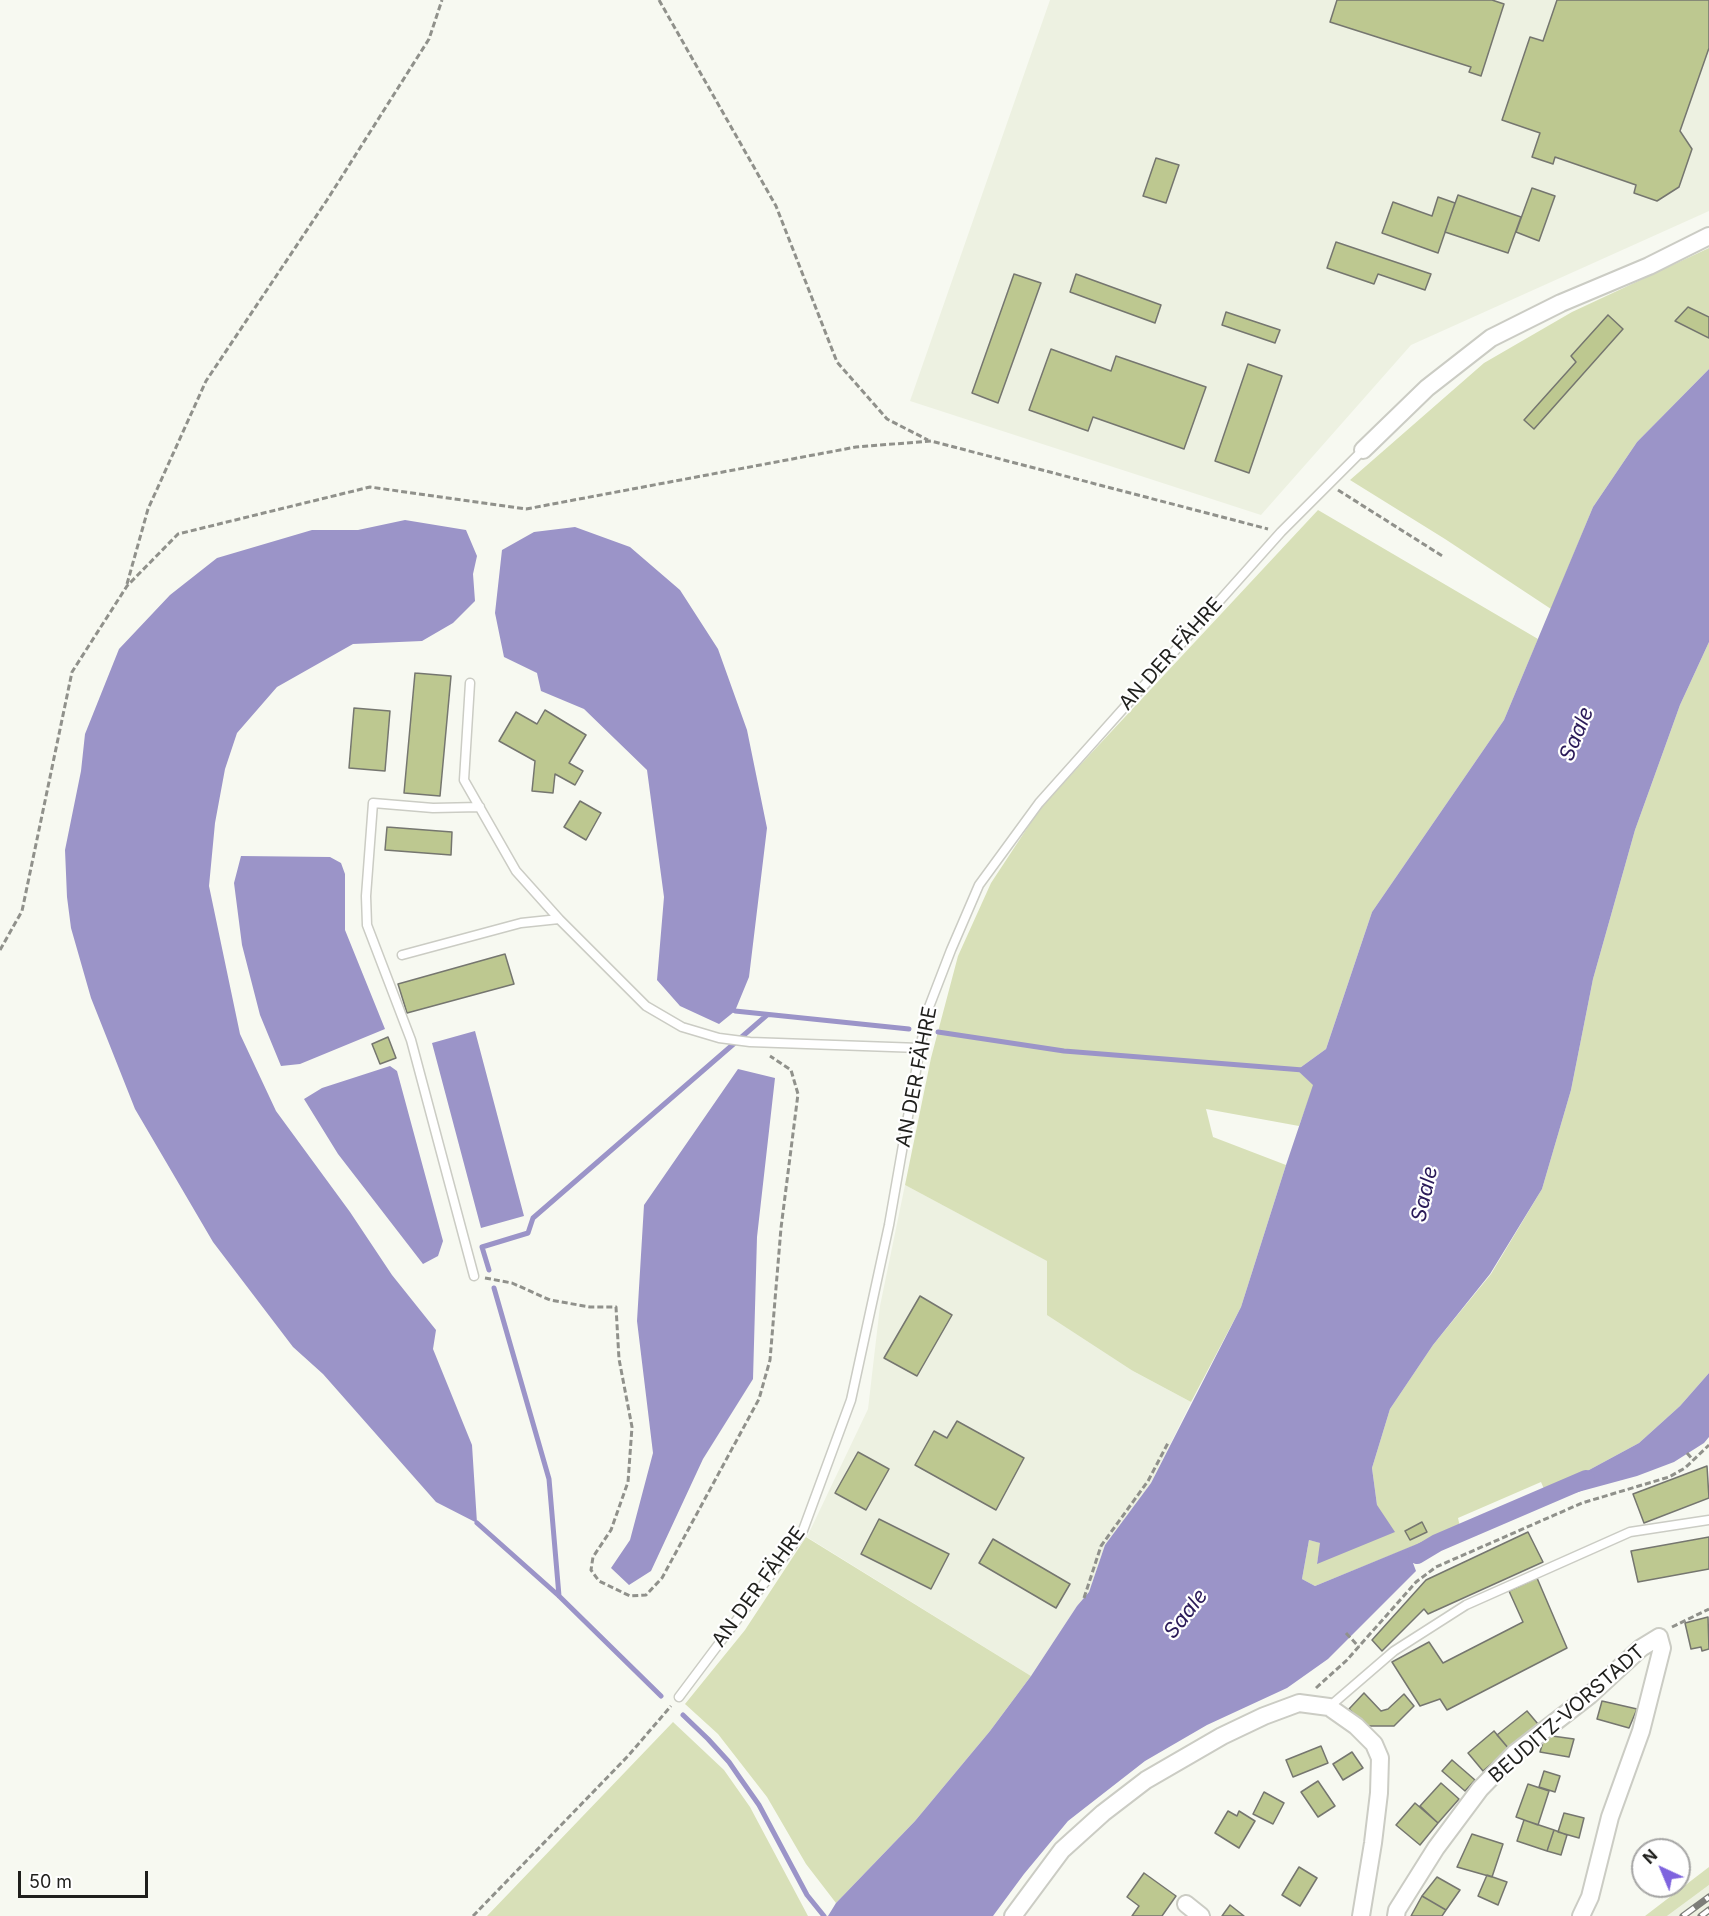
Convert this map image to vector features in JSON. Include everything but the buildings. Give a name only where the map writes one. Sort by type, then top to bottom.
[{"type":"street","points":[[1363,450],[1427,388],[1491,339],[1561,303],[1649,266],[1709,236]]},
{"type":"street","name":"BEUDITZ-VORSTADT","points":[[1396,1916],[1397,1910],[1436,1848],[1480,1789],[1515,1753],[1590,1695],[1641,1648],[1659,1637],[1662,1648],[1641,1731],[1610,1817],[1590,1897],[1581,1916]]},
{"type":"street","points":[[1013,1916],[1062,1850],[1103,1813],[1146,1780],[1222,1736],[1264,1716],[1299,1703],[1329,1707],[1356,1726],[1374,1744],[1380,1758],[1377,1813],[1361,1916]]},
{"type":"street","points":[[1186,1904],[1201,1916]]},
{"type":"lane","name":"AN DER FÄHRE","points":[[679,1697],[802,1533],[851,1400],[889,1225],[929,1007],[979,885],[1039,803],[1281,532],[1363,450]]},
{"type":"lane","points":[[470,683],[464,780],[516,872],[559,919],[646,1006],[682,1027],[728,1039],[748,1042],[920,1048]]},
{"type":"lane","points":[[474,1275],[411,1040],[367,925],[366,896],[373,803],[433,808],[480,807]]},
{"type":"lane","points":[[402,955],[521,923],[559,919]]},
{"type":"lane","points":[[1329,1707],[1394,1651],[1466,1605],[1630,1532],[1709,1520]]},
{"type":"path","points":[[126,586],[148,509],[206,381],[327,200],[429,39],[442,0]]},
{"type":"path","points":[[659,0],[776,207],[837,362],[887,418],[931,441],[1281,532]]},
{"type":"path","points":[[0,950],[22,911],[72,672],[126,586],[177,534],[370,487],[526,509],[856,447],[931,441]]},
{"type":"path","points":[[1329,484],[1444,557]]},
{"type":"path","points":[[474,1275],[512,1283],[550,1300],[590,1307],[616,1307],[620,1359],[632,1427],[628,1482],[611,1530],[593,1557],[591,1570],[599,1581],[630,1596],[646,1595],[662,1578],[759,1399],[770,1360],[781,1228],[798,1094],[790,1070],[748,1042]]},
{"type":"path","points":[[1084,1598],[1101,1546],[1148,1481],[1168,1443]]},
{"type":"path","points":[[1299,1703],[1347,1660],[1416,1582],[1436,1567],[1582,1503],[1670,1477],[1685,1468],[1709,1444]]},
{"type":"path","points":[[1687,1453],[1693,1460]]},
{"type":"path","points":[[1659,1637],[1673,1626],[1709,1609]]},
{"type":"path","points":[[1346,1633],[1359,1647]]},
{"type":"path","points":[[473,1916],[628,1756],[663,1716]]},
{"type":"shaded area","points":[[1050,0],[1709,0],[1709,211],[1411,345],[1261,515],[910,401]]},
{"type":"shaded area","points":[[905,1185],[1048,1261],[1133,1371],[1191,1402],[1151,1483],[1105,1545],[1089,1592],[1077,1606],[1031,1676],[807,1537],[868,1409],[880,1306]]},
{"type":"shaded area","points":[[1709,1885],[1709,1916],[1667,1916]]},
{"type":"green space","points":[[1709,248],[1709,369],[1637,442],[1593,507],[1551,609],[1350,480],[1484,363],[1572,312]]},
{"type":"green space","points":[[1318,510],[1538,639],[1504,720],[1372,912],[1326,1049],[1297,1070],[1314,1085],[1299,1126],[1206,1109],[1213,1137],[1286,1165],[1241,1307],[1191,1402],[1133,1371],[1047,1315],[1047,1261],[905,1185],[931,1058],[958,956],[991,883],[1041,807]]},
{"type":"green space","points":[[1709,642],[1709,1373],[1680,1406],[1639,1443],[1589,1470],[1544,1489],[1541,1482],[1458,1518],[1460,1527],[1315,1586],[1302,1579],[1309,1540],[1321,1543],[1317,1563],[1377,1505],[1372,1468],[1390,1409],[1433,1345],[1491,1274],[1542,1189],[1571,1090],[1593,979],[1635,830],[1680,705]]},
{"type":"green space","points":[[806,1537],[1031,1676],[990,1731],[915,1821],[836,1903],[806,1864],[767,1797],[718,1734],[685,1704],[745,1630]]},
{"type":"green space","points":[[673,1722],[724,1770],[750,1807],[808,1916],[487,1916]]},
{"type":"green space","points":[[1709,1867],[1709,1885],[1667,1916],[1645,1916],[1669,1898],[1691,1898],[1691,1881]]},
{"type":"water","name":"Saale","points":[[1709,369],[1709,642],[1680,705],[1635,830],[1593,979],[1571,1090],[1542,1189],[1490,1274],[1433,1345],[1390,1409],[1372,1468],[1377,1505],[1395,1532],[1317,1564],[1320,1543],[1309,1540],[1302,1579],[1315,1586],[1434,1537],[1441,1550],[1413,1563],[1416,1571],[1328,1659],[1287,1688],[1207,1725],[1145,1761],[1068,1821],[993,1916],[828,1916],[836,1903],[915,1821],[990,1731],[1089,1592],[1105,1545],[1151,1483],[1241,1307],[1313,1085],[1297,1070],[1326,1049],[1372,912],[1504,720],[1593,507],[1637,442]]},
{"type":"water","points":[[405,520],[466,530],[477,556],[473,574],[475,601],[453,623],[422,641],[353,644],[277,687],[237,733],[225,769],[215,823],[209,886],[240,1034],[276,1111],[350,1212],[392,1275],[436,1330],[433,1349],[472,1445],[477,1523],[436,1502],[323,1374],[293,1347],[213,1242],[135,1109],[91,998],[71,928],[67,897],[65,850],[81,771],[85,734],[119,649],[170,595],[217,558],[312,530],[358,530]]},
{"type":"water","points":[[575,527],[630,547],[680,590],[718,649],[747,730],[767,828],[749,977],[735,1011],[719,1024],[680,1006],[657,980],[664,897],[647,770],[584,709],[541,691],[537,673],[504,657],[495,613],[502,550],[534,532]]},
{"type":"water","points":[[241,856],[330,857],[341,863],[345,874],[345,930],[385,1029],[300,1064],[281,1066],[260,1015],[242,945],[234,883]]},
{"type":"water","points":[[475,1031],[524,1216],[481,1228],[432,1043]]},
{"type":"water","points":[[390,1066],[397,1071],[443,1241],[438,1256],[423,1264],[338,1154],[304,1099],[322,1088]]},
{"type":"water","points":[[738,1069],[775,1078],[757,1237],[753,1379],[703,1459],[651,1571],[629,1585],[611,1568],[630,1540],[653,1453],[637,1321],[644,1205]]},
{"type":"water","points":[[1709,1373],[1709,1437],[1704,1443],[1674,1462],[1637,1476],[1567,1495],[1561,1481],[1589,1470],[1639,1443],[1680,1406]]},
{"type":"waterway","points":[[735,1011],[909,1029]]},
{"type":"waterway","points":[[489,1270],[482,1247],[528,1233],[533,1218],[767,1015]]},
{"type":"waterway","points":[[938,1032],[1064,1051],[1303,1070]]},
{"type":"waterway","points":[[494,1288],[549,1479],[559,1596]]},
{"type":"waterway","points":[[1417,1555],[1437,1543],[1586,1479]]},
{"type":"waterway","points":[[477,1523],[559,1596],[661,1696]]},
{"type":"waterway","points":[[683,1715],[729,1762],[759,1805],[807,1895],[824,1916]]},
{"type":"railway","points":[[1683,1916],[1709,1897]]},
{"type":"railway","points":[[1701,1916],[1709,1910]]}]
